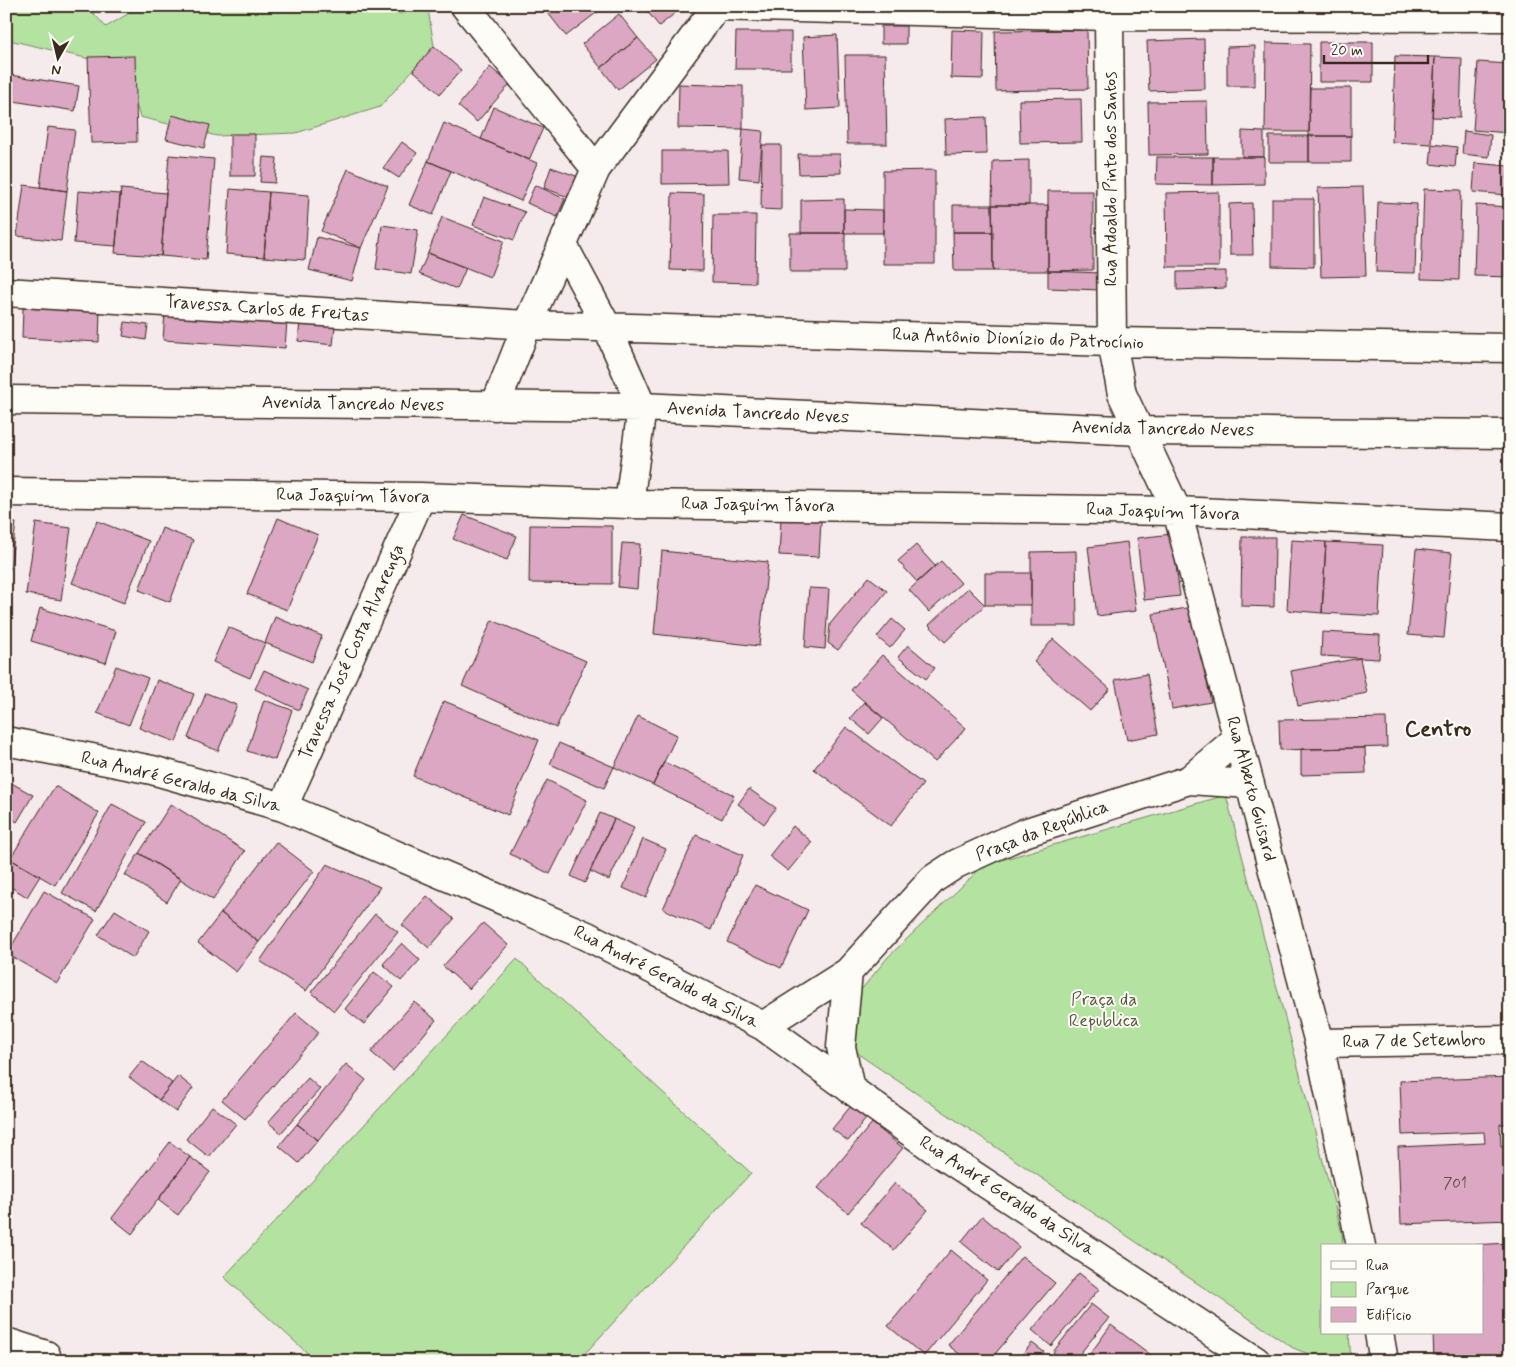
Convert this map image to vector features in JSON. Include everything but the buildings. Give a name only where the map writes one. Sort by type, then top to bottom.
[{"type":"street","points":[[466,6],[596,169]]},
{"type":"street","points":[[495,406],[527,326],[596,169],[716,6],[1109,16],[1510,17]]},
{"type":"street","name":"Rua Adoaldo Pinto dos Santos","points":[[1109,16],[1112,342]]},
{"type":"street","points":[[563,246],[607,327],[642,407],[629,504]]},
{"type":"street","name":"Travessa Carlos de Freitas","points":[[6,292],[527,326]]},
{"type":"street","name":"Rua Antônio Dionízio do Patrocínio","points":[[527,326],[1112,342],[1510,348]]},
{"type":"street","name":"Rua Alberto Guisard","points":[[1112,342],[1122,394],[1176,510],[1319,1043],[1361,1244]]},
{"type":"street","name":"Avenida Tancredo Neves","points":[[6,400],[642,407],[1140,431],[1510,434]]},
{"type":"street","name":"Rua Joaquim Távora","points":[[6,492],[421,497],[629,504],[1176,510],[1510,527]]},
{"type":"street","name":"Travessa José Costa Alvarenga","points":[[283,807],[421,497]]},
{"type":"street","name":"Praça da República","points":[[763,1026],[848,972],[933,879],[956,864],[1024,834],[1188,780],[1238,738]]},
{"type":"street","name":"Rua André Geraldo da Silva","points":[[6,741],[152,770],[283,807],[587,936],[763,1026],[938,1152],[1256,1361]]},
{"type":"street","name":"Praça da República","points":[[1188,780],[1250,784]]},
{"type":"street","points":[[848,972],[841,1047],[850,1089]]},
{"type":"street","name":"Rua 7 de Setembro","points":[[1319,1043],[1510,1040]]},
{"type":"street","points":[[1379,1334],[1384,1361]]},
{"type":"street","points":[[6,1342],[46,1355]]},
{"type":"green space","points":[[11,6],[87,6],[106,27],[141,6],[374,6],[397,14],[428,9],[434,46],[380,107],[296,133],[217,136],[140,117],[124,67],[9,40]]},
{"type":"green space","name":"Praça da Republica","points":[[1226,795],[1342,1233],[1343,1244],[1321,1244],[1321,1334],[1349,1334],[1351,1361],[1327,1361],[1293,1348],[861,1056],[833,1024],[888,957],[984,865]]},
{"type":"green space","points":[[517,959],[751,1173],[578,1361],[316,1361],[224,1277]]},
{"type":"district","name":"Centro","points":[[1438,730]]}]
